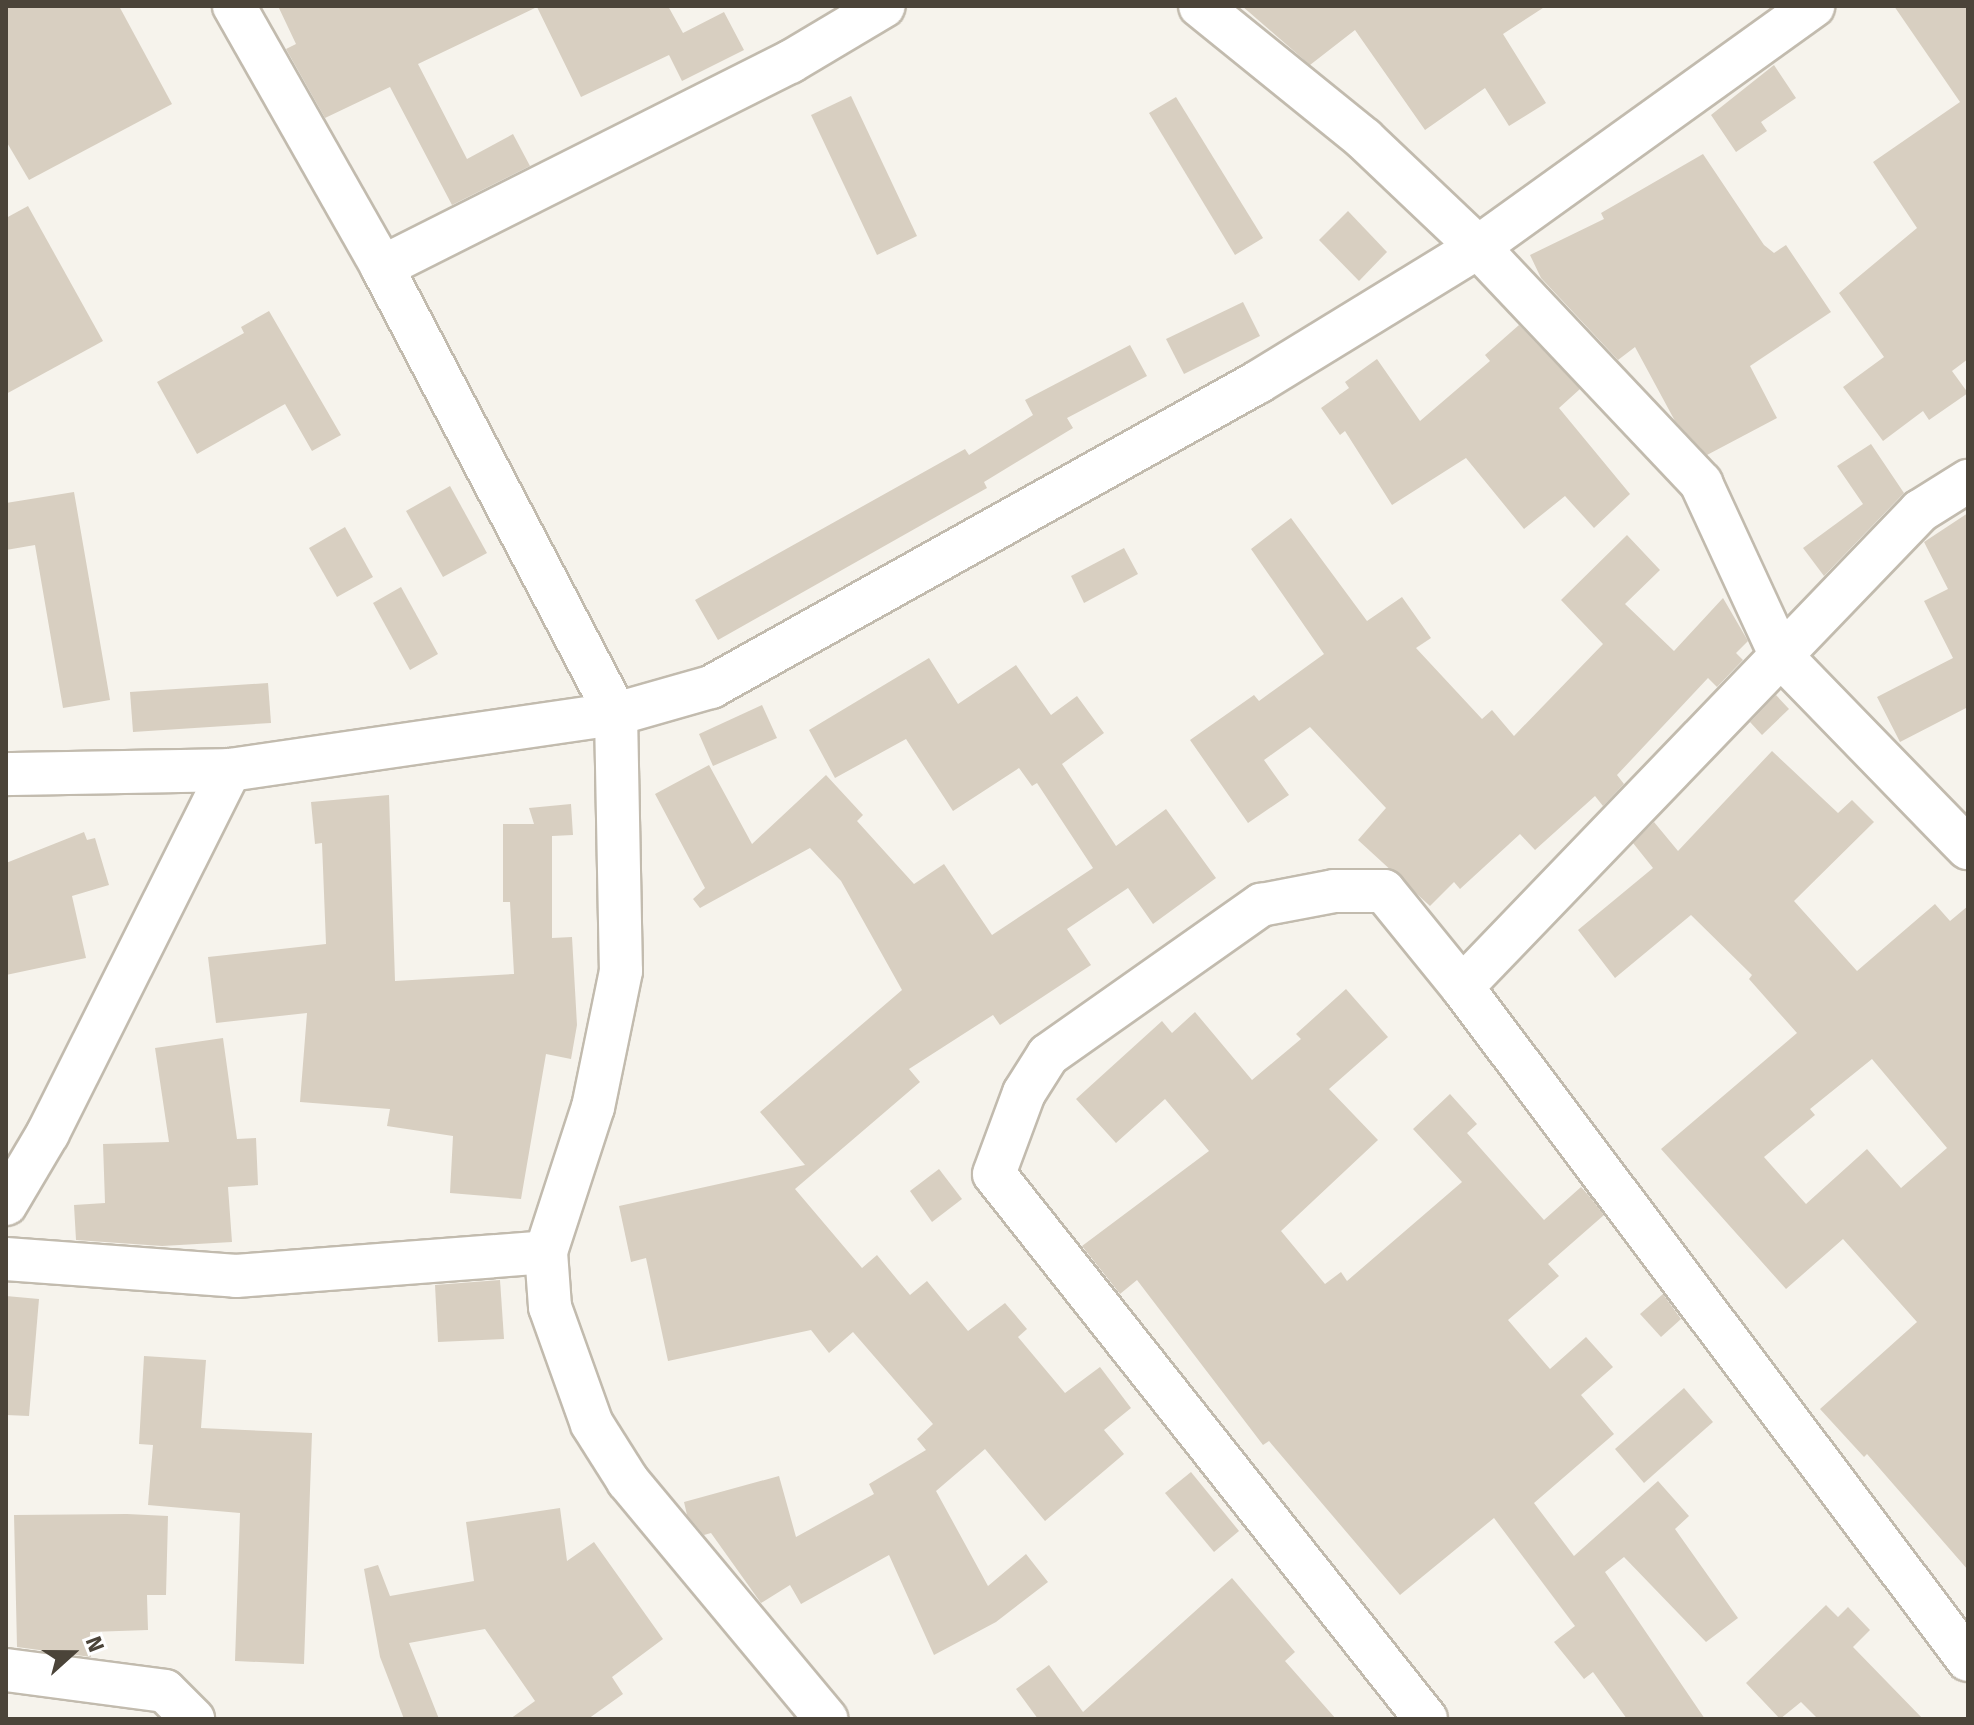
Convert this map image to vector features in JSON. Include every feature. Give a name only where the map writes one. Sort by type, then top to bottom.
[{"type":"street","points":[[234,6],[382,267],[616,714],[621,971],[593,1107],[546,1252],[550,1307],[592,1424],[628,1481],[826,1719]]},
{"type":"street","points":[[382,267],[790,62],[884,6]]},
{"type":"street","points":[[1200,6],[1364,139],[1478,247],[1701,483],[1781,656],[1968,848]]},
{"type":"street","points":[[6,774],[230,770],[616,714],[711,687],[1258,382],[1478,247],[1814,6]]},
{"type":"street","points":[[1462,987],[1920,511],[1968,481]]},
{"type":"street","points":[[6,1204],[48,1133],[230,770]]},
{"type":"street","points":[[1426,1719],[994,1174],[1024,1093],[1048,1055],[1261,905],[1334,891],[1384,891],[1462,987],[1968,1660]]},
{"type":"street","points":[[6,1259],[236,1276],[546,1252]]},
{"type":"street","points":[[6,1670],[165,1691],[193,1719]]},
{"type":"building","points":[[6,6],[119,6],[172,104],[29,180],[6,141]]},
{"type":"building","points":[[278,6],[668,6],[683,33],[724,12],[744,50],[682,81],[669,55],[581,97],[537,7],[418,64],[467,159],[513,134],[530,166],[452,205],[390,87],[325,118],[286,49],[296,44]]},
{"type":"building","points":[[1242,6],[1546,6],[1503,34],[1546,103],[1509,126],[1485,88],[1425,130],[1355,30],[1310,65]]},
{"type":"building","points":[[1894,6],[1968,6],[1968,359],[1952,371],[1968,393],[1929,420],[1923,411],[1883,441],[1843,387],[1884,357],[1839,293],[1917,228],[1873,162],[1960,102]]},
{"type":"building","points":[[1774,65],[1796,98],[1761,122],[1767,131],[1736,152],[1711,115]]},
{"type":"building","points":[[851,96],[917,236],[877,255],[811,115]]},
{"type":"building","points":[[1176,97],[1263,238],[1235,255],[1149,113]]},
{"type":"building","points":[[1703,154],[1764,245],[1774,253],[1786,245],[1831,312],[1750,366],[1777,418],[1707,455],[1675,421],[1635,347],[1618,360],[1541,278],[1530,255],[1604,219],[1601,213]]},
{"type":"building","points":[[28,206],[103,341],[6,394],[6,218]]},
{"type":"building","points":[[1348,211],[1387,252],[1359,281],[1319,240]]},
{"type":"building","points":[[1243,302],[1260,336],[1184,374],[1166,339]]},
{"type":"building","points":[[269,311],[341,435],[312,451],[285,404],[197,454],[157,382],[244,333],[241,327]]},
{"type":"building","points":[[1519,325],[1580,389],[1559,408],[1630,494],[1594,528],[1565,496],[1524,529],[1466,458],[1392,505],[1345,431],[1340,435],[1321,408],[1349,388],[1345,382],[1377,359],[1420,421],[1490,361],[1485,355]]},
{"type":"building","points":[[1130,345],[1147,376],[1067,418],[1073,428],[984,482],[987,488],[718,640],[695,600],[965,449],[969,455],[1033,415],[1025,400]]},
{"type":"building","points":[[1871,444],[1904,493],[1824,576],[1803,548],[1863,504],[1837,466]]},
{"type":"building","points":[[450,486],[487,553],[443,577],[406,511]]},
{"type":"building","points":[[74,492],[110,700],[63,708],[35,545],[6,550],[6,503]]},
{"type":"building","points":[[1968,513],[1968,707],[1900,742],[1877,697],[1953,658],[1924,601],[1948,589],[1924,542]]},
{"type":"building","points":[[1291,518],[1367,621],[1402,597],[1431,638],[1416,648],[1482,719],[1492,710],[1514,736],[1603,644],[1561,600],[1627,535],[1660,570],[1625,604],[1674,651],[1723,598],[1748,641],[1736,653],[1743,660],[1717,687],[1708,678],[1617,775],[1624,784],[1603,806],[1595,796],[1535,850],[1520,834],[1460,889],[1454,882],[1430,906],[1358,840],[1386,808],[1310,727],[1264,760],[1289,795],[1248,823],[1190,740],[1254,695],[1259,701],[1324,654],[1251,549]]},
{"type":"building","points":[[345,527],[373,577],[337,597],[309,548]]},
{"type":"building","points":[[1124,548],[1138,574],[1084,603],[1071,576]]},
{"type":"building","points":[[401,587],[438,654],[410,670],[373,603]]},
{"type":"building","points":[[929,658],[958,704],[1016,665],[1051,715],[1077,696],[1104,733],[1062,764],[1116,846],[1166,809],[1216,878],[1153,924],[1128,888],[1067,929],[1091,965],[1000,1025],[993,1015],[909,1069],[920,1082],[795,1189],[862,1268],[877,1255],[910,1295],[927,1281],[968,1331],[1005,1303],[1027,1329],[1018,1337],[1065,1393],[1100,1367],[1131,1408],[1104,1430],[1124,1454],[1045,1521],[985,1449],[936,1491],[988,1586],[1026,1554],[1048,1582],[996,1622],[934,1655],[889,1555],[801,1604],[790,1585],[761,1603],[711,1533],[704,1535],[687,1515],[684,1502],[779,1476],[796,1537],[874,1494],[869,1484],[926,1450],[917,1439],[933,1424],[853,1332],[829,1353],[811,1330],[668,1361],[646,1258],[631,1262],[619,1206],[805,1165],[760,1112],[902,990],[841,881],[810,848],[700,908],[693,899],[705,888],[655,794],[709,765],[752,844],[826,775],[863,815],[857,821],[914,884],[944,864],[992,935],[1093,868],[1037,783],[1032,786],[1019,768],[953,811],[906,739],[835,778],[809,730]]},
{"type":"building","points":[[268,683],[271,723],[133,732],[130,692]]},
{"type":"building","points":[[1776,695],[1789,709],[1762,735],[1750,722]]},
{"type":"building","points":[[762,705],[777,738],[713,766],[699,734]]},
{"type":"building","points":[[1772,751],[1838,813],[1852,800],[1874,822],[1794,901],[1857,971],[1935,904],[1950,921],[1968,906],[1968,1570],[1867,1454],[1864,1457],[1820,1409],[1917,1322],[1843,1239],[1786,1289],[1661,1149],[1797,1033],[1749,979],[1752,975],[1691,915],[1615,978],[1578,930],[1653,868],[1633,843],[1654,822],[1678,851]],"holes":[[[1872,1059],[1947,1148],[1901,1188],[1867,1149],[1806,1204],[1764,1157],[1815,1115],[1810,1109]]]},
{"type":"building","points":[[389,795],[395,981],[514,974],[510,902],[503,902],[503,824],[534,824],[529,808],[571,804],[573,835],[552,836],[552,938],[572,937],[577,1025],[571,1059],[546,1054],[521,1199],[450,1193],[453,1136],[387,1126],[390,1109],[300,1102],[307,1013],[216,1023],[208,957],[326,944],[322,843],[315,844],[311,802]]},
{"type":"building","points":[[84,832],[87,840],[95,838],[109,885],[72,896],[86,958],[6,975],[6,863]]},
{"type":"building","points":[[1346,989],[1388,1037],[1329,1089],[1378,1140],[1281,1231],[1325,1284],[1341,1272],[1347,1281],[1462,1182],[1413,1129],[1450,1094],[1477,1124],[1467,1133],[1544,1220],[1581,1187],[1590,1197],[1604,1215],[1548,1264],[1559,1276],[1508,1320],[1550,1369],[1586,1337],[1613,1367],[1581,1395],[1614,1434],[1534,1503],[1574,1556],[1658,1481],[1689,1516],[1675,1529],[1738,1618],[1706,1642],[1624,1557],[1605,1572],[1705,1719],[1627,1719],[1593,1672],[1584,1679],[1554,1642],[1575,1626],[1494,1518],[1400,1595],[1269,1441],[1263,1445],[1137,1280],[1120,1294],[1082,1246],[1209,1151],[1165,1099],[1116,1143],[1076,1099],[1162,1021],[1172,1033],[1195,1012],[1252,1080],[1301,1039],[1296,1034]]},
{"type":"building","points":[[223,1038],[237,1139],[256,1138],[258,1185],[228,1187],[232,1242],[162,1246],[76,1240],[74,1205],[105,1203],[103,1144],[169,1142],[155,1048]]},
{"type":"building","points":[[939,1169],[962,1199],[932,1222],[910,1191]]},
{"type":"building","points":[[500,1280],[504,1339],[438,1342],[435,1285]]},
{"type":"building","points":[[1663,1294],[1681,1319],[1661,1337],[1640,1314]]},
{"type":"building","points":[[6,1296],[39,1299],[29,1416],[6,1415]]},
{"type":"building","points":[[144,1356],[206,1360],[201,1428],[312,1433],[304,1664],[235,1661],[240,1513],[148,1505],[153,1445],[139,1444]]},
{"type":"building","points":[[1684,1388],[1713,1422],[1644,1483],[1615,1449]]},
{"type":"building","points":[[1191,1472],[1239,1531],[1214,1552],[1165,1493]]},
{"type":"building","points":[[560,1508],[567,1561],[594,1542],[663,1639],[612,1677],[623,1694],[588,1719],[510,1719],[535,1701],[485,1629],[409,1643],[439,1719],[404,1719],[380,1657],[364,1569],[378,1565],[390,1596],[474,1581],[466,1522]]},
{"type":"building","points":[[14,1515],[168,1516],[166,1595],[147,1595],[148,1630],[90,1632],[91,1657],[17,1647]]},
{"type":"building","points":[[1232,1578],[1295,1652],[1285,1661],[1336,1719],[1038,1719],[1016,1689],[1049,1665],[1083,1712]]},
{"type":"building","points":[[1826,1605],[1838,1617],[1848,1607],[1870,1630],[1853,1647],[1923,1719],[1818,1719],[1801,1702],[1780,1719],[1746,1683]]}]
